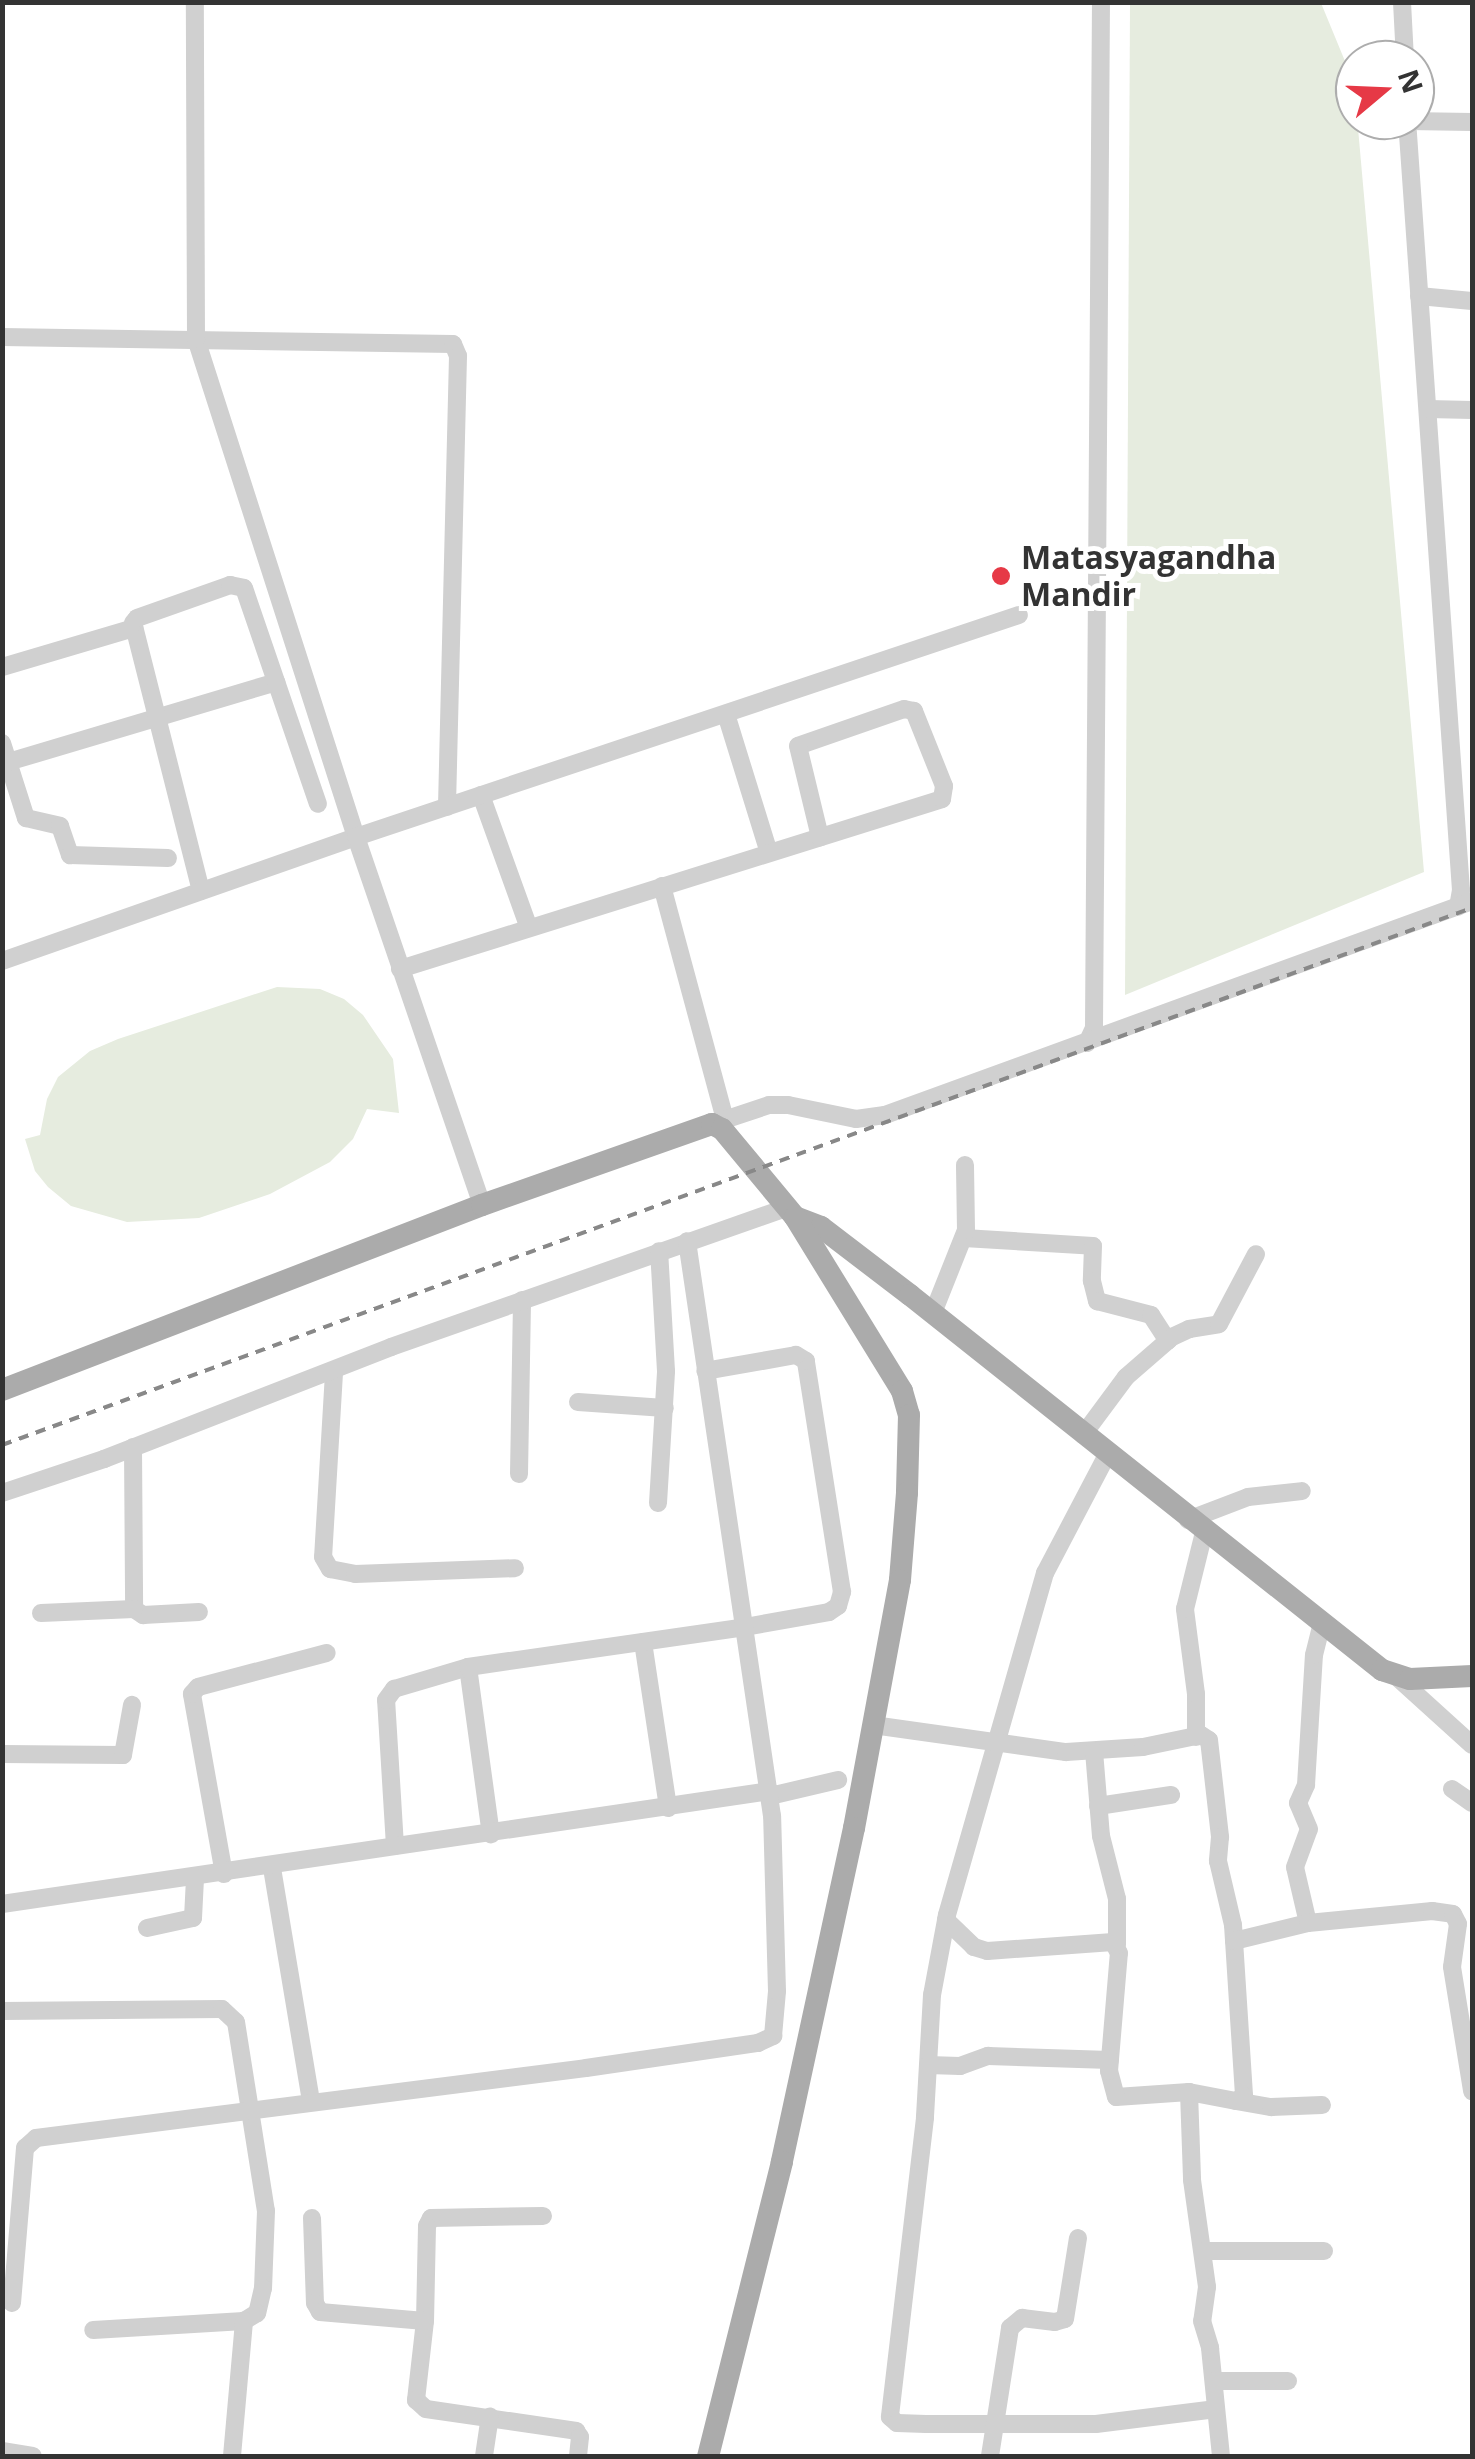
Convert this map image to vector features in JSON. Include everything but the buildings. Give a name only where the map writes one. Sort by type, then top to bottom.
[{"type":"main road","points":[[2,1390],[482,1205],[719,1122],[792,1212],[902,1390],[909,1415],[900,1580],[782,2162],[708,2456]]},
{"type":"main road","points":[[792,1212],[820,1227],[932,1313],[1196,1526],[1397,1678],[1472,1676]]},
{"type":"street","points":[[195,2],[196,339],[356,837],[482,1205]]},
{"type":"street","points":[[1087,1043],[1094,1028],[1100,2]]},
{"type":"street","points":[[1402,2],[1404,40]]},
{"type":"street","points":[[1435,121],[1472,122]]},
{"type":"street","points":[[662,886],[719,1122],[750,1110],[788,1105],[871,1118],[1465,904],[1409,140]]},
{"type":"street","points":[[1419,296],[1472,301]]},
{"type":"street","points":[[2,337],[442,341],[456,349],[447,807]]},
{"type":"street","points":[[1428,409],[1472,410]]},
{"type":"street","points":[[202,891],[134,628],[137,618],[239,584],[247,595],[318,804]]},
{"type":"street","points":[[2,960],[356,837],[1019,616]]},
{"type":"street","points":[[2,667],[134,628]]},
{"type":"street","points":[[168,858],[70,855],[60,826],[26,818],[5,752],[157,720],[276,682]]},
{"type":"street","points":[[400,969],[820,837],[945,796],[914,711],[904,709],[798,746],[820,837]]},
{"type":"street","points":[[726,714],[768,853]]},
{"type":"street","points":[[481,795],[529,928]]},
{"type":"street","points":[[932,1313],[964,1238],[969,1208],[965,1165]]},
{"type":"street","points":[[2,1492],[134,1447],[659,1251],[792,1212]]},
{"type":"street","points":[[964,1238],[1095,1246],[1092,1279],[1097,1302],[1152,1315],[1168,1341]]},
{"type":"street","points":[[12,2303],[20,2180],[28,2141],[311,2100],[586,2068],[768,2039],[775,2031],[778,1991],[770,1794],[687,1242]]},
{"type":"street","points":[[658,1503],[665,1408],[659,1251]]},
{"type":"street","points":[[1083,1435],[1126,1377],[1168,1341],[1189,1329],[1220,1324],[1256,1254]]},
{"type":"street","points":[[519,1474],[522,1300]]},
{"type":"street","points":[[396,1846],[386,1700],[394,1689],[468,1667],[829,1612],[841,1603],[806,1361],[796,1355],[705,1370]]},
{"type":"street","points":[[334,1373],[326,1564],[355,1574],[515,1568]]},
{"type":"street","points":[[578,1402],[665,1408]]},
{"type":"street","points":[[134,1447],[134,1609]]},
{"type":"street","points":[[1107,1455],[1046,1572],[946,1920],[932,1995],[890,2417],[897,2423],[1096,2424],[1216,2409]]},
{"type":"street","points":[[1196,1736],[1196,1694],[1185,1609],[1196,1526],[1248,1498],[1302,1491]]},
{"type":"street","points":[[40,1613],[134,1609],[143,1615],[199,1612]]},
{"type":"street","points":[[1308,1924],[1295,1867],[1309,1828],[1298,1803],[1306,1786],[1314,1655],[1322,1624]]},
{"type":"street","points":[[642,1642],[668,1808]]},
{"type":"street","points":[[224,1874],[192,1694],[198,1687],[327,1653]]},
{"type":"street","points":[[468,1667],[491,1834]]},
{"type":"street","points":[[1397,1678],[1472,1745]]},
{"type":"street","points":[[2,1754],[124,1755],[132,1704]]},
{"type":"street","points":[[873,1725],[994,1744],[1094,1751],[1205,1736],[1212,1750],[1220,1837],[1218,1861],[1234,1941],[1245,2090],[1236,2101]]},
{"type":"street","points":[[1094,1751],[1098,1806],[1117,1898],[1110,2060],[1110,2086],[1116,2097],[1189,2092],[1272,2107],[1322,2106]]},
{"type":"street","points":[[2,1904],[272,1868],[396,1846],[770,1794],[838,1780]]},
{"type":"street","points":[[1452,1790],[1472,1803]]},
{"type":"street","points":[[1098,1806],[1171,1795]]},
{"type":"street","points":[[272,1868],[311,2100]]},
{"type":"street","points":[[147,1928],[194,1918],[195,1878]]},
{"type":"street","points":[[1234,1941],[1308,1924],[1432,1912],[1453,1914],[1458,1924],[1452,1967],[1472,2091]]},
{"type":"street","points":[[946,1920],[974,1947],[987,1951],[1095,1942],[1117,1944]]},
{"type":"street","points":[[2,2011],[229,2011],[236,2022],[267,2234],[261,2304],[254,2318],[244,2322],[93,2330]]},
{"type":"street","points":[[928,2065],[960,2066],[988,2056],[1110,2060]]},
{"type":"street","points":[[1189,2092],[1192,2180],[1207,2286],[1202,2321],[1214,2382],[1221,2456]]},
{"type":"street","points":[[543,2216],[432,2218],[427,2226],[418,2404],[576,2431],[580,2437],[578,2456]]},
{"type":"street","points":[[312,2218],[314,2303],[320,2312],[424,2321]]},
{"type":"street","points":[[990,2456],[992,2424],[1012,2322],[1022,2318],[1065,2319],[1078,2238]]},
{"type":"street","points":[[1204,2251],[1324,2252]]},
{"type":"street","points":[[232,2456],[244,2322]]},
{"type":"street","points":[[1214,2382],[1288,2381]]},
{"type":"street","points":[[484,2456],[490,2416]]},
{"type":"street","points":[[2,2451],[29,2456]]},
{"type":"shaded area","points":[[1130,3],[1321,3],[1336,40],[1335,140],[1359,140],[1424,872],[1125,995]]},
{"type":"shaded area","points":[[277,987],[320,989],[344,999],[363,1015],[393,1059],[399,1113],[367,1109],[353,1139],[330,1162],[270,1194],[199,1218],[127,1222],[71,1206],[48,1187],[35,1171],[25,1139],[40,1135],[47,1099],[58,1077],[90,1051],[118,1039]]},
{"type":"railway","points":[[2,1445],[1472,908]]},
{"type":"place","name":"Matasyagandha Mandir","points":[[1001,576]]}]
